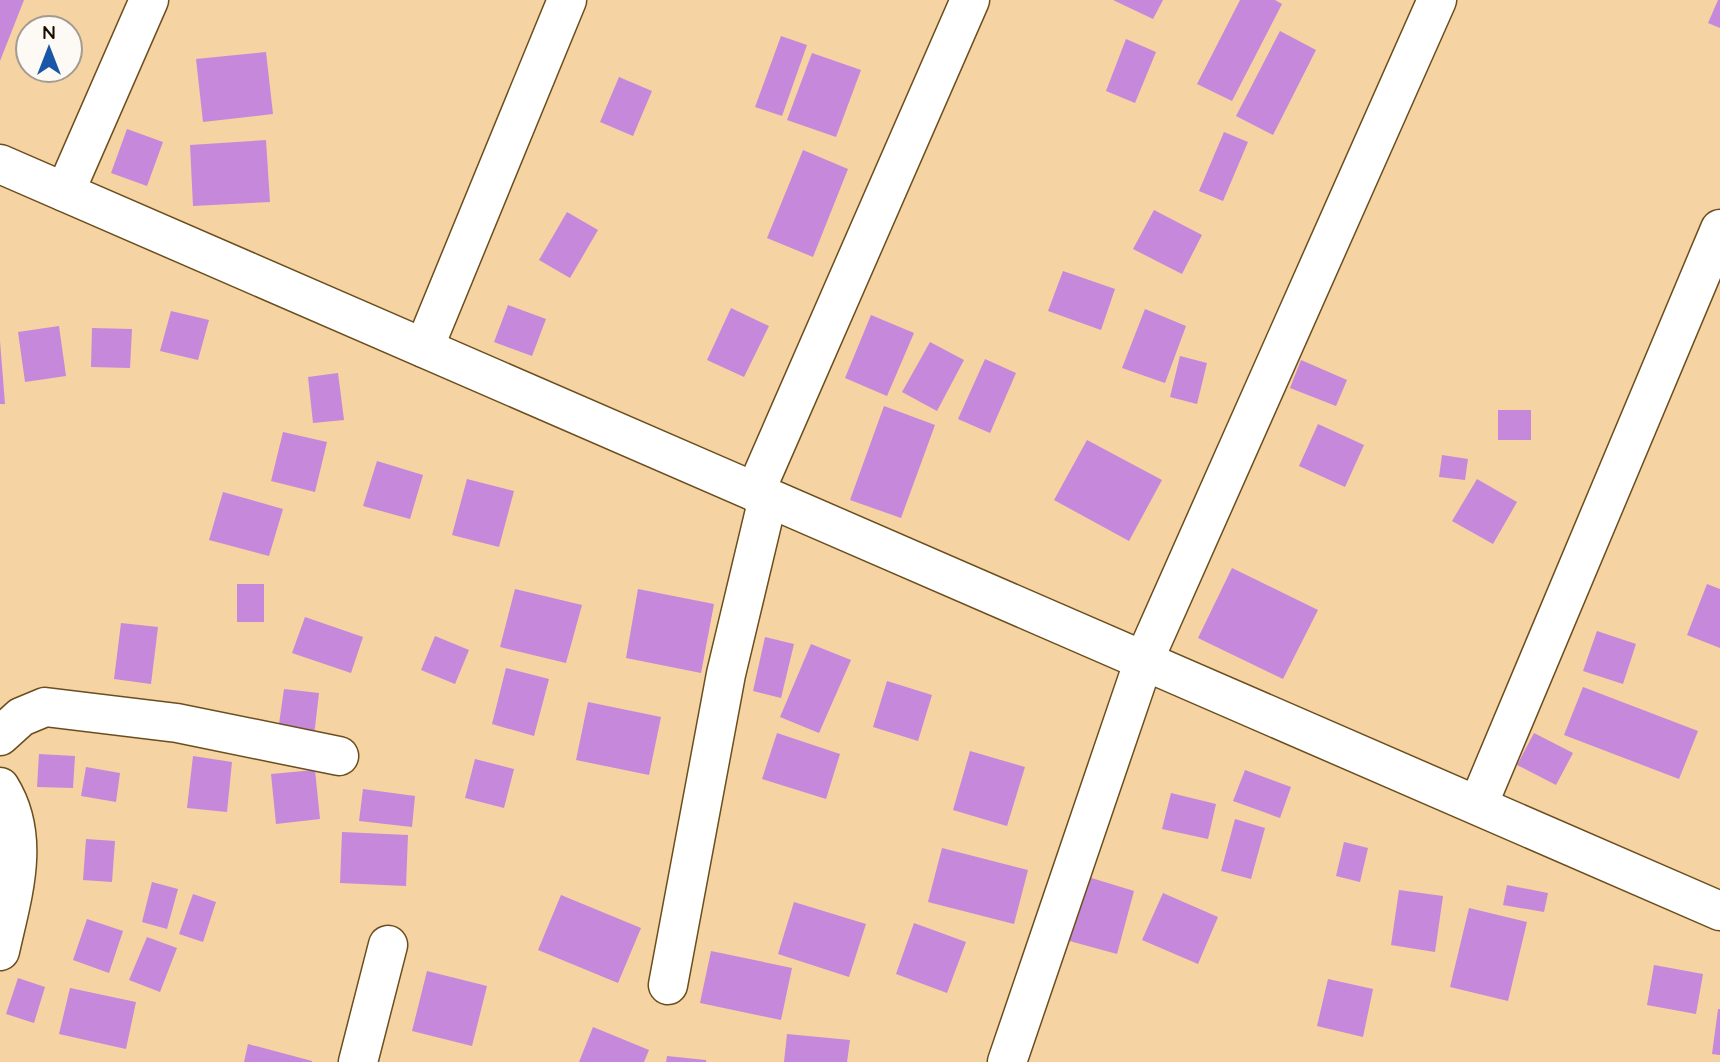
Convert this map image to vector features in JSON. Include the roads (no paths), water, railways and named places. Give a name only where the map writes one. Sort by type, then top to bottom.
[{"type":"street","points":[[65,192],[149,0]]},
{"type":"street","points":[[424,348],[567,0]]},
{"type":"street","points":[[667,985],[761,495],[970,0]]},
{"type":"street","points":[[1007,1062],[1144,660],[1437,0]]},
{"type":"street","points":[[0,164],[1720,911]]},
{"type":"street","points":[[1478,805],[1720,229]]},
{"type":"street","points":[[0,736],[21,717],[45,707],[177,723],[339,756]]},
{"type":"street","points":[[0,787],[12,806],[20,859],[0,951]]},
{"type":"street","points":[[358,1062],[388,946]]}]
